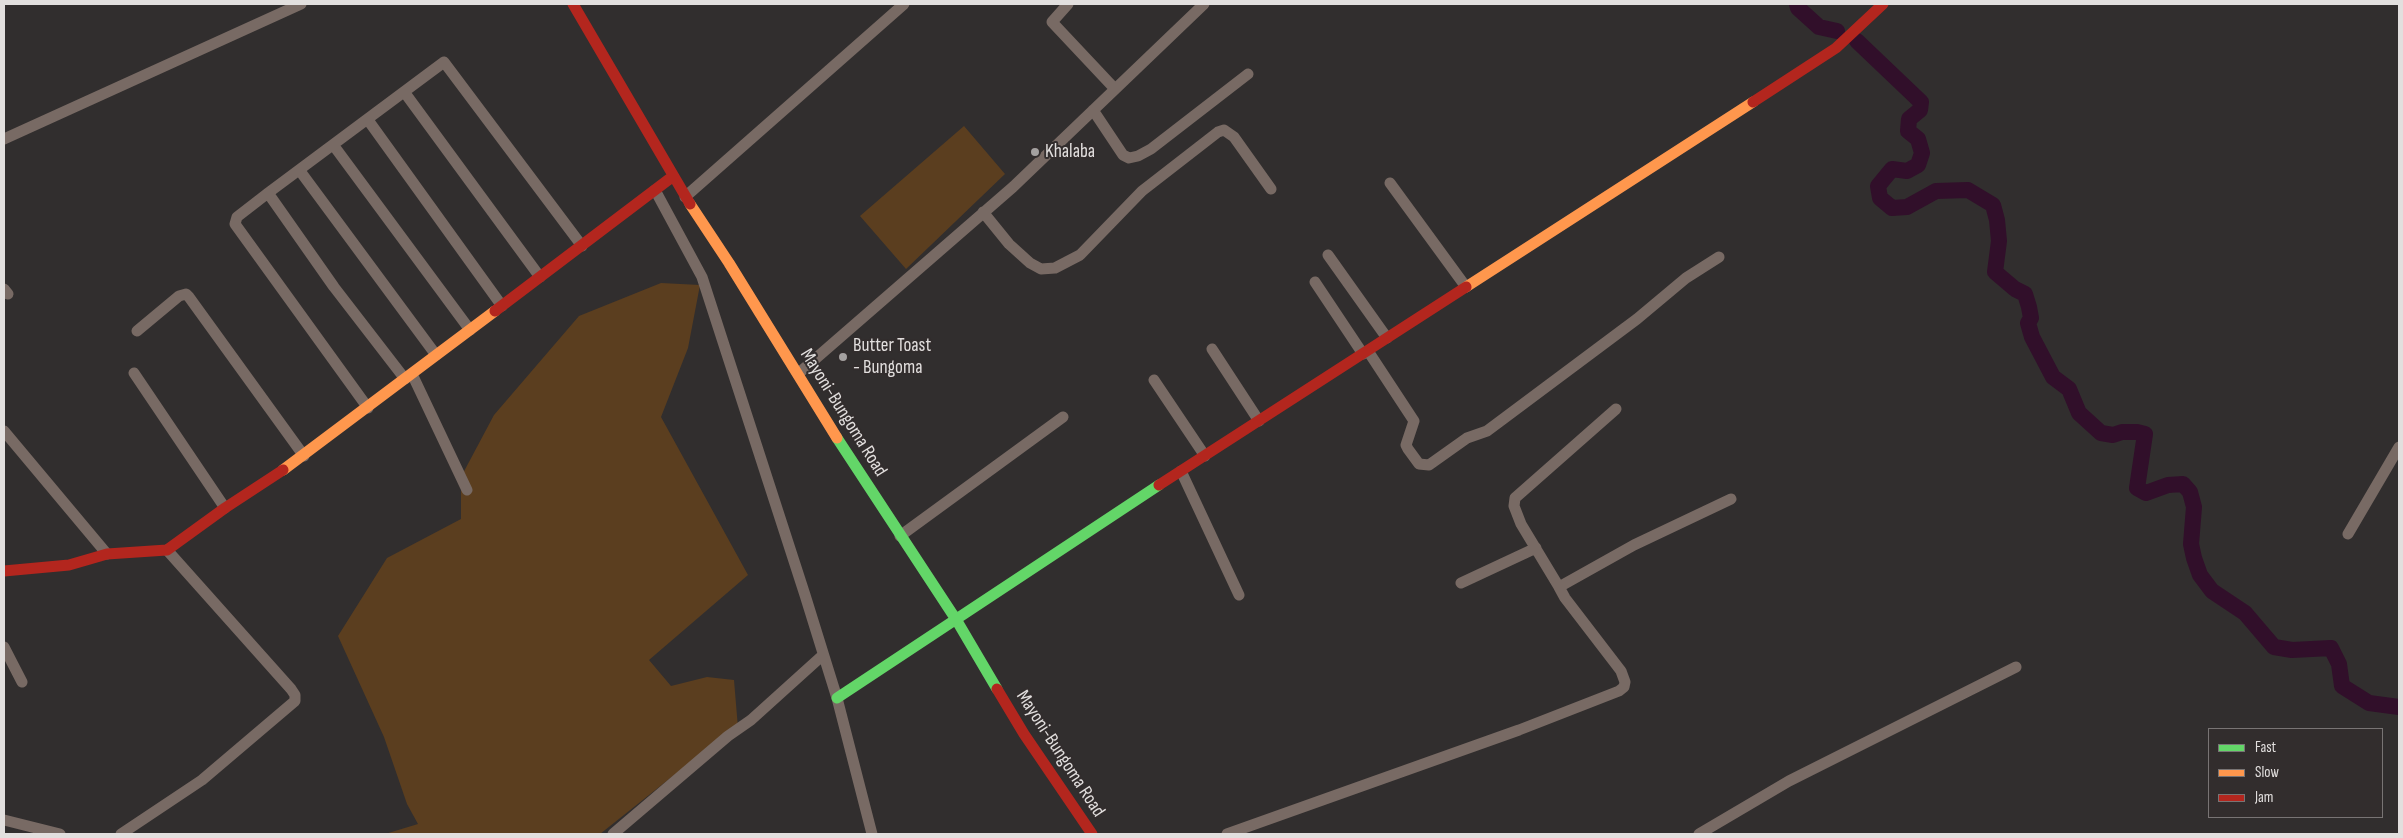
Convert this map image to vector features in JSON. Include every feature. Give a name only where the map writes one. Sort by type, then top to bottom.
[{"type":"street","points":[[4,139],[301,4]]},
{"type":"street","name":"Mayoni-Bungoma Road","points":[[574,4],[672,177],[729,263],[845,451],[957,621],[1024,734],[1092,834]]},
{"type":"street","points":[[685,197],[904,4]]},
{"type":"street","points":[[1068,4],[1052,22],[1115,89]]},
{"type":"street","points":[[799,374],[1013,187],[1204,4]]},
{"type":"street","points":[[837,698],[957,621],[1181,471],[1836,48],[1883,4]]},
{"type":"street","points":[[368,408],[235,224],[237,217],[268,193],[405,93],[441,63],[447,63],[582,246]]},
{"type":"street","points":[[1093,110],[1122,155],[1129,158],[1138,156],[1151,149],[1248,74]]},
{"type":"street","points":[[405,93],[540,277]]},
{"type":"street","points":[[368,120],[502,306]]},
{"type":"street","points":[[983,212],[1009,244],[1030,263],[1041,270],[1054,268],[1080,255],[1142,191],[1218,132],[1224,130],[1234,137],[1271,189]]},
{"type":"street","points":[[334,146],[470,330]]},
{"type":"street","points":[[300,171],[436,355]]},
{"type":"street","points":[[4,570],[69,565],[107,554],[167,550],[225,508],[304,456],[672,177]]},
{"type":"street","points":[[1390,183],[1466,287]]},
{"type":"street","points":[[655,190],[702,276],[837,698],[872,834]]},
{"type":"street","points":[[268,193],[334,287],[408,376],[467,490]]},
{"type":"street","points":[[1328,255],[1388,338]]},
{"type":"street","points":[[1315,282],[1414,421],[1407,441],[1408,449],[1419,464],[1429,465],[1467,438],[1487,431],[1637,319],[1686,278],[1719,257]]},
{"type":"street","points":[[137,331],[179,296],[186,294],[304,456]]},
{"type":"street","points":[[1212,349],[1259,421]]},
{"type":"street","points":[[134,373],[225,508]]},
{"type":"street","points":[[1154,380],[1205,456]]},
{"type":"street","points":[[1227,834],[1519,730],[1619,691],[1624,687],[1625,682],[1621,671],[1565,598],[1516,514],[1514,506],[1516,498],[1616,409]]},
{"type":"street","points":[[900,536],[1063,417]]},
{"type":"street","points":[[4,431],[107,554]]},
{"type":"street","points":[[2348,534],[2399,447]]},
{"type":"street","points":[[1181,471],[1239,596]]},
{"type":"street","points":[[1559,587],[1634,545],[1731,499]]},
{"type":"street","points":[[1461,583],[1536,548]]},
{"type":"street","points":[[121,834],[202,780],[295,701],[295,695],[291,689],[167,550]]},
{"type":"street","points":[[4,647],[22,682]]},
{"type":"street","points":[[613,834],[728,736],[752,720],[823,655]]},
{"type":"street","points":[[1699,834],[1789,781],[2016,667]]},
{"type":"street","points":[[4,820],[60,834]]},
{"type":"shaded area","points":[[964,126],[1005,174],[906,269],[860,216]]},
{"type":"shaded area","points":[[661,283],[700,285],[688,348],[661,417],[748,575],[649,660],[671,686],[707,677],[734,680],[738,728],[688,764],[600,834],[385,834],[418,824],[407,804],[384,737],[338,636],[387,558],[461,519],[461,477],[494,415],[579,316]]},
{"type":"waterway","points":[[1797,4],[1798,8],[1819,27],[1837,31]]},
{"type":"waterway","points":[[1857,41],[1921,102],[1920,110],[1909,119],[1908,131],[1918,139],[1922,153],[1918,165],[1907,171],[1892,169],[1878,186],[1880,198],[1892,208],[1907,207],[1936,191],[1968,190],[1993,205],[1999,241],[1995,272],[2015,289],[2025,294],[2031,318],[2028,323],[2032,337],[2053,377],[2069,389],[2079,413],[2101,433],[2113,435],[2122,432],[2137,432],[2145,434],[2137,488],[2146,493],[2168,485],[2183,484],[2190,492],[2194,507],[2191,544],[2194,558],[2200,575],[2212,591],[2245,613],[2274,647],[2292,650],[2331,648],[2339,664],[2342,686],[2369,703],[2399,707]]},
{"type":"traffic: fast","points":[[837,438],[957,621],[997,689]]},
{"type":"traffic: fast","points":[[837,698],[1159,485]]},
{"type":"traffic: slow","points":[[1466,287],[1753,102]]},
{"type":"traffic: slow","points":[[690,204],[729,263],[837,438]]},
{"type":"traffic: slow","points":[[283,470],[495,311]]},
{"type":"traffic: jam","points":[[573,4],[690,204]]},
{"type":"traffic: jam","points":[[1753,102],[1836,48],[1883,4]]},
{"type":"traffic: jam","points":[[495,311],[672,177]]},
{"type":"traffic: jam","points":[[1159,485],[1466,287]]},
{"type":"traffic: jam","points":[[4,571],[69,565],[107,554],[167,550],[225,508],[283,470]]},
{"type":"traffic: jam","points":[[997,689],[1024,734],[1092,834]]},
{"type":"place","name":"Khalaba","points":[[1035,152]]},
{"type":"place","name":"Butter Toast - Bungoma","points":[[843,357]]}]
